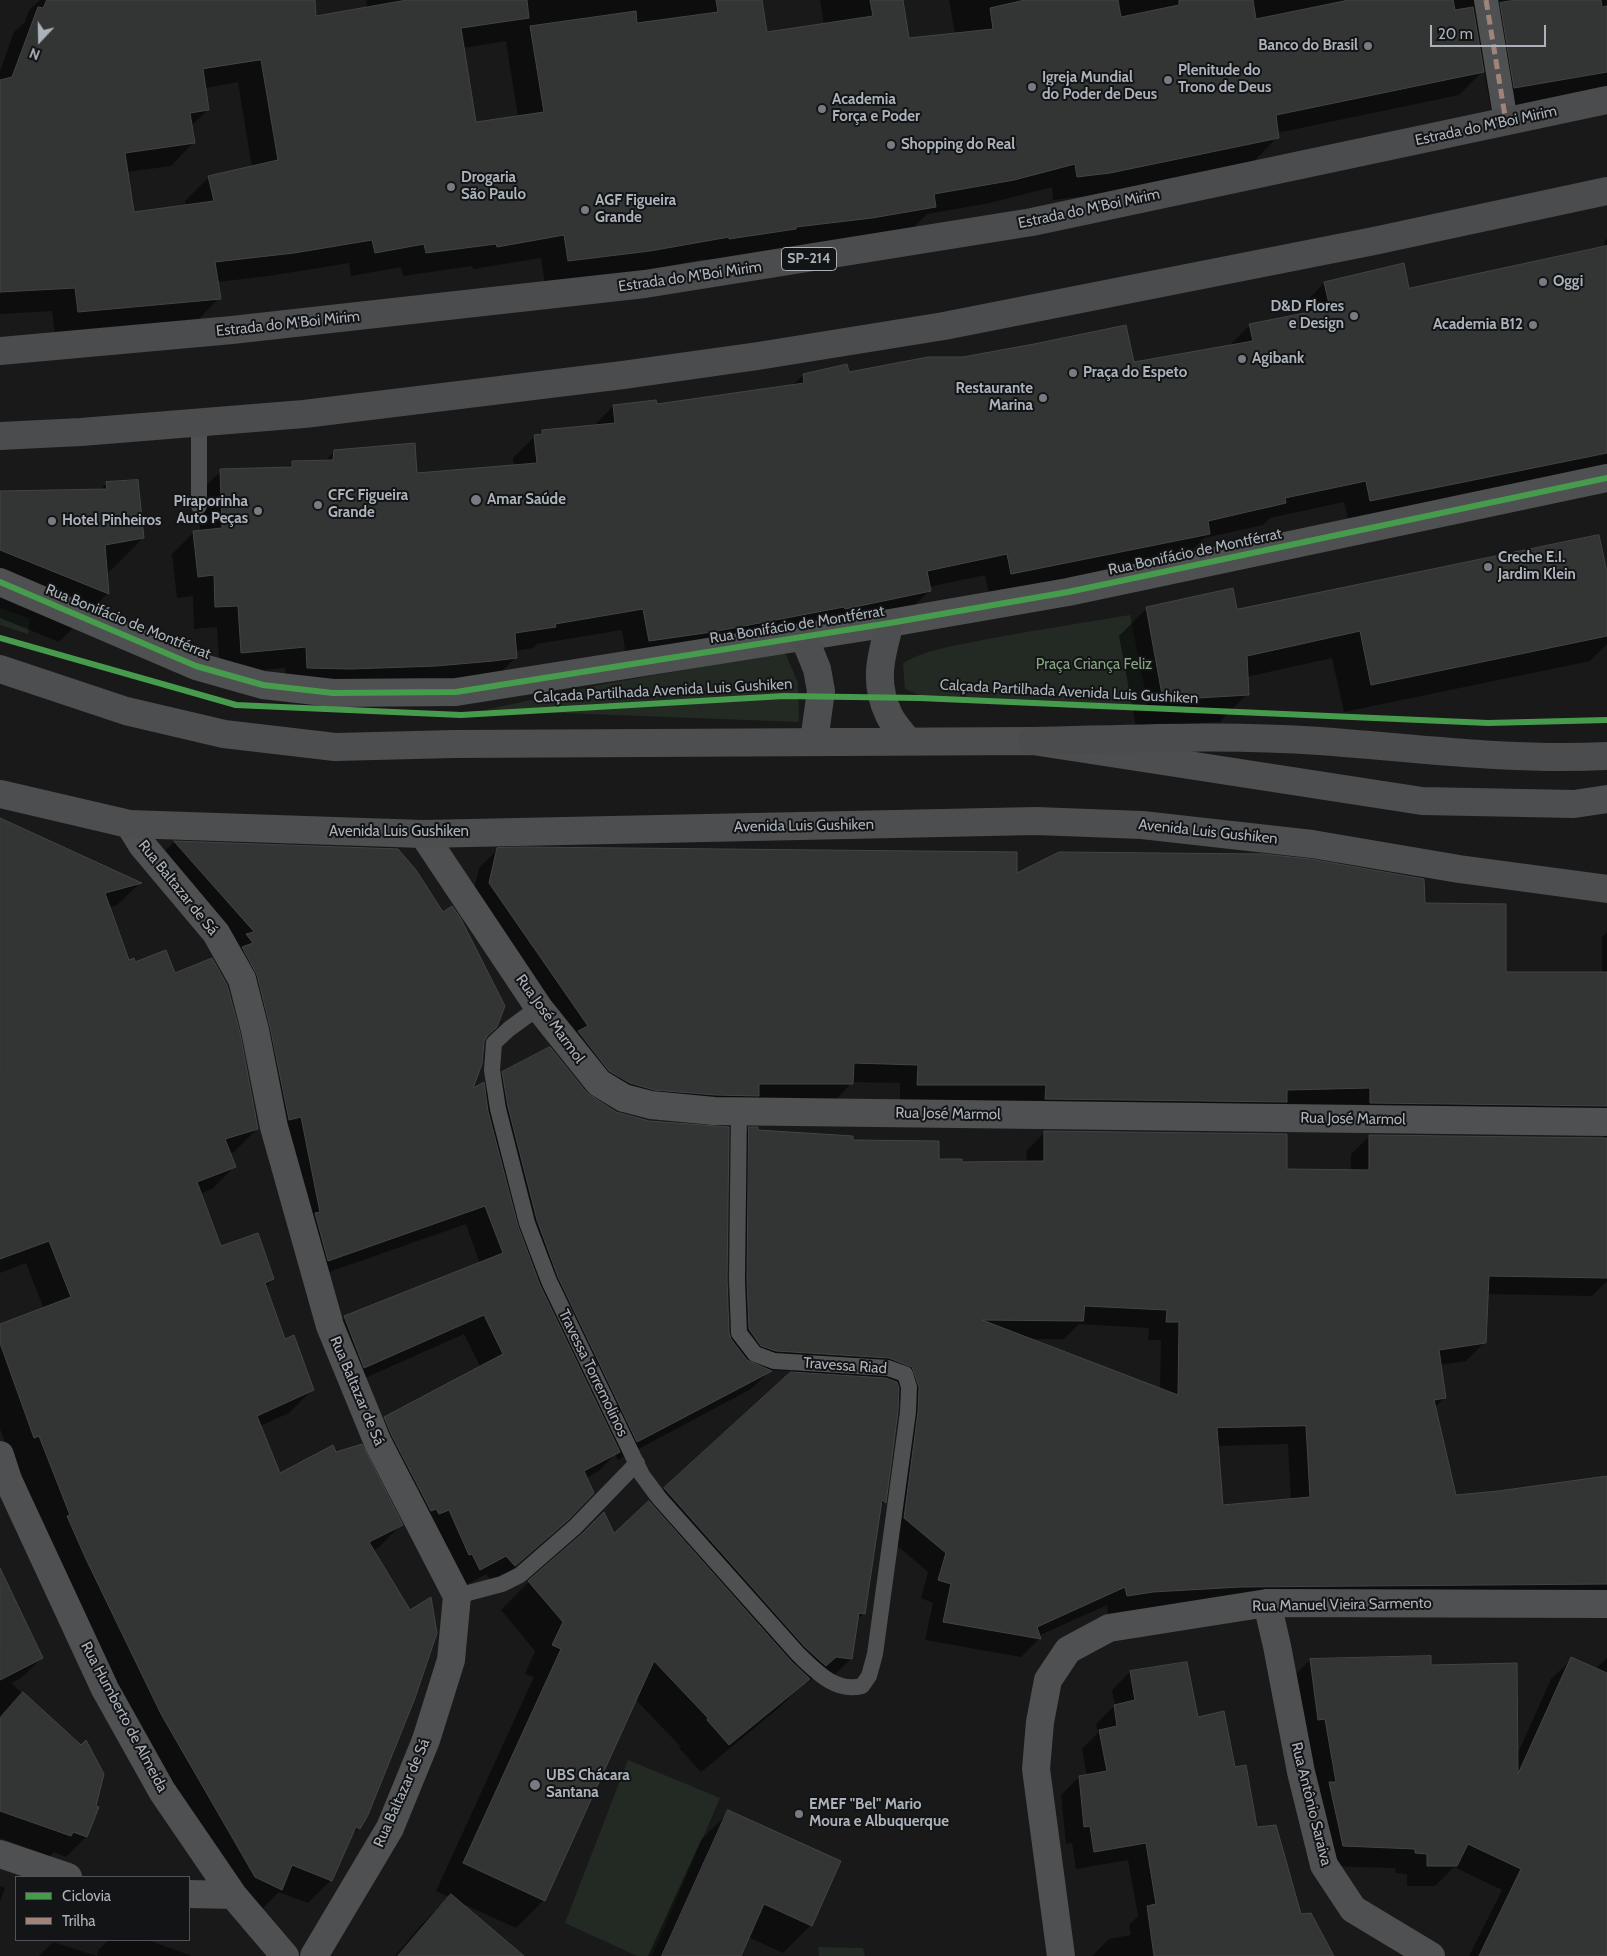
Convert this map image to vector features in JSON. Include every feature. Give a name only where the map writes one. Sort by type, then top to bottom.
[{"type":"main road","name":"Estrada do M'Boi Mirim","points":[[0,351],[242,329],[646,284],[1032,222],[1607,100]]},
{"type":"main road","points":[[0,436],[304,414],[651,372],[934,327],[1374,241],[1607,191]]},
{"type":"main road","points":[[890,624],[879,663],[881,689],[889,715],[907,740]]},
{"type":"main road","points":[[804,636],[817,669],[822,691],[814,742]]},
{"type":"main road","points":[[0,669],[126,711],[224,734],[335,747],[454,744],[907,740],[1033,741],[1195,738],[1290,740],[1458,753],[1569,758],[1607,756]]},
{"type":"main road","points":[[1033,741],[1287,778],[1422,801],[1574,804],[1607,800]]},
{"type":"main road","name":"Avenida Luis Gushiken","points":[[0,794],[129,824],[423,834],[1036,821],[1142,825],[1312,844],[1459,869],[1607,889]]},
{"type":"street","points":[[1486,0],[1506,122]]},
{"type":"street","name":"Rua Bonifácio de Montférrat","points":[[0,582],[196,666],[263,684],[334,693],[456,692],[890,624],[1068,592],[1607,478]]},
{"type":"street","name":"Rua Baltazar de Sá","points":[[129,824],[142,844],[216,933],[242,979],[255,1030],[274,1128],[330,1326],[378,1443],[457,1596],[451,1660],[426,1740],[390,1828],[314,1956]]},
{"type":"street","name":"Rua José Marmol","points":[[423,834],[539,1008],[599,1083],[624,1098],[651,1105],[714,1111],[1607,1122]]},
{"type":"street","name":"Rua Humberto de Almeida","points":[[3,1471],[105,1689],[162,1791],[233,1895],[286,1956]]},
{"type":"street","name":"Rua Manuel Vieira Sarmento","points":[[1062,1956],[1036,1769],[1040,1722],[1048,1680],[1068,1650],[1109,1628],[1267,1603],[1607,1604]]},
{"type":"street","name":"Rua Antônio Saraiva","points":[[1267,1603],[1301,1772],[1324,1866],[1353,1909],[1431,1956]]},
{"type":"street","points":[[0,1854],[65,1876]]},
{"type":"street","points":[[190,1894],[233,1895]]},
{"type":"lane","points":[[199,423],[199,506]]},
{"type":"lane","name":"Travessa Torremolinos","points":[[539,1008],[509,1029],[494,1043],[492,1070],[498,1108],[528,1223],[549,1280],[636,1463],[659,1498],[798,1654],[823,1677],[842,1687]]},
{"type":"lane","name":"Travessa Riad","points":[[738,1111],[737,1280],[739,1334],[755,1354],[774,1362],[888,1368],[905,1374],[909,1387],[908,1412],[875,1654],[869,1676],[862,1686],[854,1688],[842,1687]]},
{"type":"lane","points":[[457,1596],[502,1584],[520,1575],[575,1527],[636,1463]]},
{"type":"green space","points":[[0,608],[30,619],[28,634],[0,625]]},
{"type":"green space","name":"Praça Criança Feliz","points":[[1130,615],[1149,711],[1084,709],[1013,703],[935,702],[905,689],[903,663],[923,654],[988,639]]},
{"type":"green space","points":[[785,652],[798,683],[799,722],[485,710],[599,685]]},
{"type":"green space","points":[[628,1760],[720,1798],[652,1956],[637,1956],[565,1923]]},
{"type":"green space","points":[[818,1947],[863,1948],[865,1956],[819,1956]]},
{"type":"building","points":[[47,0],[315,0],[316,16],[407,0],[527,0],[529,18],[461,28],[476,122],[544,112],[530,26],[636,11],[637,23],[718,12],[716,0],[762,0],[767,32],[873,16],[870,0],[903,0],[909,38],[993,29],[990,8],[1025,0],[1118,0],[1121,17],[1179,5],[1179,0],[1253,0],[1256,19],[1349,0],[1453,0],[1455,10],[1473,7],[1484,72],[1276,115],[1279,138],[1110,173],[1077,177],[1075,164],[1014,180],[934,194],[936,207],[872,218],[796,227],[796,229],[729,239],[729,237],[650,251],[568,261],[564,235],[497,247],[496,244],[426,253],[424,244],[375,253],[372,240],[294,253],[215,262],[221,299],[78,312],[75,288],[0,292],[0,80],[12,77],[38,7],[43,8]],"holes":[[[261,60],[278,160],[208,176],[214,201],[134,212],[125,153],[195,143],[190,113],[209,110],[203,69]]]},
{"type":"building","points":[[1516,0],[1601,0],[1602,7],[1607,6],[1607,72],[1514,88],[1500,3]]},
{"type":"building","points":[[1607,246],[1607,453],[1370,501],[1366,481],[1285,498],[1286,503],[1208,521],[1210,534],[1011,574],[1007,554],[927,571],[931,591],[845,609],[844,607],[712,632],[649,641],[643,609],[555,624],[556,627],[515,633],[517,658],[493,661],[436,666],[351,669],[307,668],[306,647],[241,653],[238,606],[215,607],[214,575],[198,577],[193,531],[222,528],[220,469],[292,467],[292,461],[333,460],[334,450],[415,443],[417,473],[537,463],[534,435],[542,434],[542,430],[615,423],[613,405],[656,400],[657,404],[804,383],[803,374],[847,364],[849,372],[928,357],[963,357],[1126,325],[1134,362],[1253,341],[1249,324],[1330,308],[1324,282],[1404,263],[1409,288]]},
{"type":"building","name":"Hotel Pinheiros","points":[[138,480],[144,538],[105,545],[109,594],[0,550],[0,491],[107,489],[106,482]]},
{"type":"building","points":[[1599,535],[1607,572],[1607,636],[1371,685],[1360,631],[1247,656],[1249,695],[1163,700],[1146,607],[1233,588],[1237,609]]},
{"type":"building","points":[[0,818],[142,883],[105,893],[129,960],[134,958],[135,962],[166,950],[175,973],[212,958],[227,985],[240,1033],[258,1129],[225,1139],[236,1167],[197,1182],[221,1246],[258,1233],[274,1279],[265,1283],[285,1339],[294,1335],[314,1390],[257,1416],[280,1473],[333,1445],[336,1452],[362,1444],[403,1525],[369,1542],[410,1610],[431,1597],[437,1633],[415,1698],[368,1815],[360,1829],[356,1827],[332,1881],[292,1865],[282,1890],[255,1877],[161,1714],[86,1559],[67,1516],[70,1515],[39,1436],[34,1438],[0,1343],[0,1324],[71,1297],[49,1241],[0,1259]]},
{"type":"building","points":[[174,841],[398,849],[416,870],[443,912],[452,906],[460,917],[505,1006],[497,1027],[487,1036],[484,1042],[482,1064],[473,1088],[484,1082],[488,1111],[518,1226],[540,1285],[620,1452],[584,1471],[594,1493],[568,1520],[515,1566],[506,1556],[480,1570],[472,1554],[469,1555],[449,1510],[439,1514],[436,1509],[431,1511],[384,1417],[503,1354],[484,1315],[364,1368],[344,1316],[503,1253],[485,1206],[328,1261],[315,1213],[320,1212],[301,1117],[289,1120],[257,975],[242,947],[253,943],[246,934],[254,932]]},
{"type":"building","points":[[497,848],[1017,852],[1017,873],[1059,852],[1263,854],[1310,859],[1424,879],[1425,903],[1506,904],[1506,972],[1607,972],[1607,1106],[1370,1103],[1370,1088],[1287,1090],[1287,1102],[1045,1099],[1046,1085],[917,1085],[918,1065],[854,1063],[853,1084],[759,1084],[759,1096],[715,1095],[654,1090],[630,1083],[609,1071],[578,1031],[588,1026],[489,883]]},
{"type":"building","points":[[550,1047],[587,1093],[616,1112],[649,1121],[729,1127],[727,1280],[729,1333],[731,1339],[747,1360],[772,1371],[637,1442],[558,1277],[537,1220],[508,1107],[502,1072]]},
{"type":"building","points":[[749,1127],[758,1127],[758,1130],[853,1136],[853,1140],[939,1141],[939,1159],[962,1159],[962,1162],[1044,1161],[1044,1131],[1287,1134],[1287,1169],[1369,1170],[1369,1135],[1607,1138],[1607,1278],[1489,1276],[1486,1343],[1439,1350],[1446,1398],[1434,1400],[1456,1495],[1607,1476],[1607,1584],[1240,1587],[1153,1592],[1127,1596],[1125,1587],[1037,1627],[1041,1639],[943,1622],[951,1584],[938,1580],[946,1553],[904,1518],[918,1412],[919,1387],[912,1367],[889,1358],[776,1351],[761,1346],[749,1329],[747,1280]],"holes":[[[1085,1306],[1167,1310],[1166,1322],[1179,1322],[1178,1395],[982,1320],[1083,1321]],[[1306,1426],[1310,1497],[1223,1505],[1217,1428]]]},
{"type":"building","points":[[791,1372],[886,1378],[897,1382],[899,1388],[898,1411],[886,1503],[882,1500],[865,1614],[859,1613],[852,1659],[836,1657],[826,1666],[805,1647],[664,1488]]},
{"type":"building","points":[[649,1501],[791,1661],[810,1679],[729,1745],[707,1720],[708,1718],[654,1661],[545,1901],[463,1863],[561,1649],[552,1645],[563,1622],[528,1581],[582,1534],[604,1512],[614,1533]]},
{"type":"building","points":[[0,1568],[43,1658],[0,1680]]},
{"type":"building","points":[[1431,1656],[1431,1665],[1517,1663],[1518,1774],[1571,1657],[1607,1673],[1607,1956],[1479,1956],[1521,1869],[1468,1844],[1457,1866],[1427,1866],[1427,1854],[1415,1853],[1415,1849],[1343,1846],[1329,1782],[1336,1782],[1325,1719],[1318,1720],[1310,1659]]},
{"type":"building","points":[[1187,1662],[1198,1717],[1224,1711],[1235,1767],[1246,1765],[1257,1827],[1276,1825],[1301,1914],[1311,1913],[1334,1956],[1154,1956],[1147,1906],[1156,1904],[1146,1843],[1094,1852],[1090,1826],[1084,1827],[1079,1776],[1107,1771],[1099,1730],[1117,1726],[1114,1705],[1135,1700],[1130,1671]]},
{"type":"building","points":[[23,1692],[81,1745],[86,1740],[104,1774],[96,1806],[99,1807],[87,1837],[73,1832],[71,1836],[0,1811],[0,1718]]},
{"type":"building","points":[[728,1810],[841,1861],[812,1926],[764,1904],[741,1956],[662,1956]]},
{"type":"building","points":[[451,1894],[524,1956],[398,1956]]},
{"type":"marked path","points":[[1486,0],[1506,122]]},
{"type":"cycle path","name":"Calçada Partilhada Avenida Luis Gushiken","points":[[0,582],[196,666],[263,685],[333,693],[456,692],[890,623],[1068,592],[1607,478]]},
{"type":"cycle path","name":"Calçada Partilhada Avenida Luis Gushiken","points":[[0,638],[236,705],[461,715],[784,696],[920,698],[1488,723],[1607,720]]},
{"type":"place","name":"Banco do Brasil","points":[[1368,46]]},
{"type":"place","name":"Plenitude do Trono de Deus","points":[[1168,80]]},
{"type":"place","name":"Igreja Mundial do Poder de Deus","points":[[1032,87]]},
{"type":"place","name":"Academia Força e Poder","points":[[822,109]]},
{"type":"place","name":"Shopping do Real","points":[[891,145]]},
{"type":"place","name":"Drogaria São Paulo","points":[[451,187]]},
{"type":"place","name":"AGF Figueira Grande","points":[[585,210]]},
{"type":"place","name":"Oggi","points":[[1543,282]]},
{"type":"place","name":"D&D Flores e Design","points":[[1354,316]]},
{"type":"place","name":"Academia B12","points":[[1533,325]]},
{"type":"place","name":"Agibank","points":[[1242,359]]},
{"type":"place","name":"Praça do Espeto","points":[[1073,373]]},
{"type":"place","name":"Restaurante Marina","points":[[1043,398]]},
{"type":"place","name":"Amar Saúde","points":[[476,500]]},
{"type":"place","name":"CFC Figueira Grande","points":[[318,505]]},
{"type":"place","name":"Piraporinha Auto Peças","points":[[258,511]]},
{"type":"place","name":"Hotel Pinheiros","points":[[52,521]]},
{"type":"place","name":"Creche E.I. Jardim Klein","points":[[1488,567]]},
{"type":"place","name":"UBS Chácara Santana","points":[[535,1785]]},
{"type":"place","name":"EMEF \"Bel\" Mario Moura e Albuquerque","points":[[799,1814]]}]
